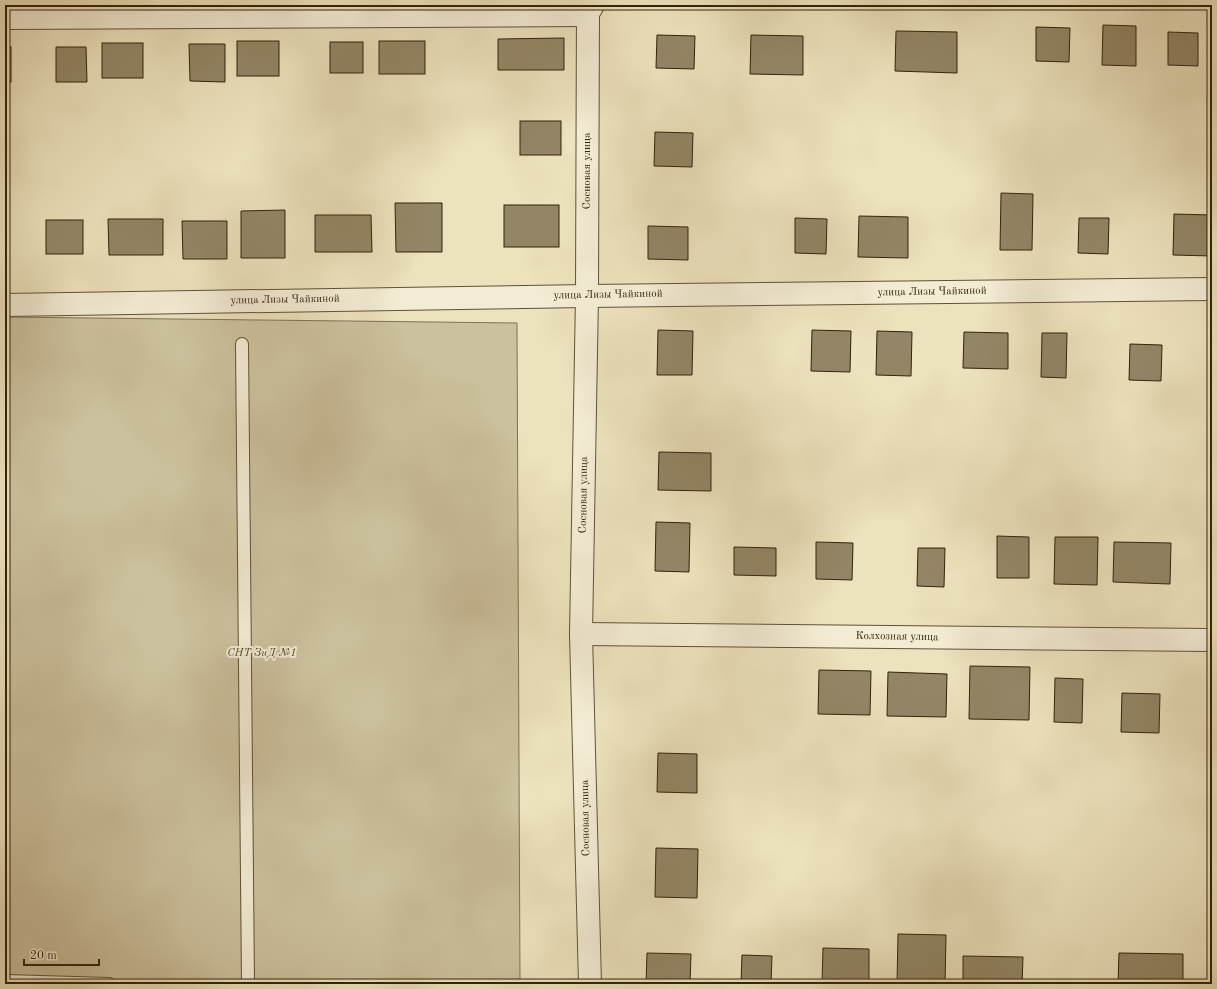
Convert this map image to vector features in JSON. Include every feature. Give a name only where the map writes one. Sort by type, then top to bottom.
[{"type":"street","points":[[5,18],[589,8]]},
{"type":"street","name":"Сосновая улица","points":[[589,8],[587,296],[582,634],[590,984]]},
{"type":"street","name":"улица Лизы Чайкиной","points":[[5,305],[587,296],[1212,289]]},
{"type":"street","name":"Колхозная улица","points":[[582,634],[1212,640]]},
{"type":"lane","points":[[242,344],[248,984]]},
{"type":"lane","points":[[5,981],[109,984]]},
{"type":"green space","name":"СНТ ЗиД №1","points":[[5,317],[517,323],[520,984],[5,984]]},
{"type":"building","points":[[1103,25],[1136,26],[1136,66],[1102,65]]},
{"type":"building","points":[[1036,27],[1070,28],[1069,62],[1036,61]]},
{"type":"building","points":[[896,31],[957,32],[957,73],[895,71]]},
{"type":"building","points":[[1168,32],[1198,33],[1198,66],[1168,65]]},
{"type":"building","points":[[657,35],[695,36],[694,69],[656,68]]},
{"type":"building","points":[[751,35],[803,36],[803,75],[750,74]]},
{"type":"building","points":[[564,38],[564,70],[498,70],[498,39]]},
{"type":"building","points":[[237,41],[279,41],[279,76],[237,76]]},
{"type":"building","points":[[379,41],[425,41],[425,74],[379,74]]},
{"type":"building","points":[[330,42],[363,42],[363,73],[330,73]]},
{"type":"building","points":[[102,43],[143,43],[143,78],[102,78]]},
{"type":"building","points":[[189,44],[225,44],[225,82],[190,81]]},
{"type":"building","points":[[5,47],[11,47],[11,82],[5,82]]},
{"type":"building","points":[[56,47],[86,47],[87,82],[56,82]]},
{"type":"building","points":[[520,121],[561,121],[561,155],[520,155]]},
{"type":"building","points":[[655,132],[693,133],[692,167],[654,166]]},
{"type":"building","points":[[1001,193],[1033,194],[1032,250],[1000,250]]},
{"type":"building","points":[[395,203],[442,203],[442,252],[396,252]]},
{"type":"building","points":[[504,205],[559,205],[559,247],[504,247]]},
{"type":"building","points":[[285,210],[285,258],[241,258],[241,211]]},
{"type":"building","points":[[1174,214],[1212,215],[1212,256],[1173,255]]},
{"type":"building","points":[[315,215],[371,215],[372,252],[315,252]]},
{"type":"building","points":[[859,216],[908,217],[908,258],[858,257]]},
{"type":"building","points":[[795,218],[827,219],[826,254],[795,253]]},
{"type":"building","points":[[1079,218],[1109,218],[1108,254],[1078,253]]},
{"type":"building","points":[[108,219],[163,219],[163,255],[109,255]]},
{"type":"building","points":[[46,220],[83,220],[83,254],[46,254]]},
{"type":"building","points":[[182,221],[227,221],[227,259],[183,259]]},
{"type":"building","points":[[648,226],[688,227],[688,260],[648,259]]},
{"type":"building","points":[[658,330],[693,331],[692,375],[657,375]]},
{"type":"building","points":[[812,330],[851,331],[850,372],[811,371]]},
{"type":"building","points":[[877,331],[912,332],[911,376],[876,375]]},
{"type":"building","points":[[964,332],[1008,333],[1008,369],[963,368]]},
{"type":"building","points":[[1042,333],[1067,333],[1066,378],[1041,377]]},
{"type":"building","points":[[1130,344],[1162,345],[1161,381],[1129,380]]},
{"type":"building","points":[[659,452],[711,453],[711,491],[658,490]]},
{"type":"building","points":[[656,522],[690,523],[689,572],[655,571]]},
{"type":"building","points":[[997,536],[1029,537],[1029,578],[997,578]]},
{"type":"building","points":[[1055,537],[1098,537],[1097,585],[1054,584]]},
{"type":"building","points":[[816,542],[853,543],[852,580],[816,579]]},
{"type":"building","points":[[1114,542],[1171,543],[1170,584],[1113,582]]},
{"type":"building","points":[[734,547],[776,548],[776,576],[734,575]]},
{"type":"building","points":[[918,548],[945,548],[944,587],[917,586]]},
{"type":"building","points":[[970,666],[1030,667],[1029,720],[969,719]]},
{"type":"building","points":[[819,670],[871,671],[870,715],[818,714]]},
{"type":"building","points":[[888,672],[947,674],[946,717],[887,716]]},
{"type":"building","points":[[1055,678],[1083,679],[1082,723],[1054,722]]},
{"type":"building","points":[[1122,693],[1160,694],[1159,733],[1121,732]]},
{"type":"building","points":[[658,753],[697,754],[697,793],[657,792]]},
{"type":"building","points":[[656,848],[698,849],[697,898],[655,897]]},
{"type":"building","points":[[898,934],[946,935],[945,984],[897,984]]},
{"type":"building","points":[[823,948],[869,949],[869,984],[822,984]]},
{"type":"building","points":[[647,953],[691,954],[690,984],[646,984]]},
{"type":"building","points":[[1119,953],[1183,954],[1183,984],[1118,984]]},
{"type":"building","points":[[742,955],[772,956],[771,984],[741,984]]},
{"type":"building","points":[[963,956],[1023,957],[1022,984],[963,984]]}]
